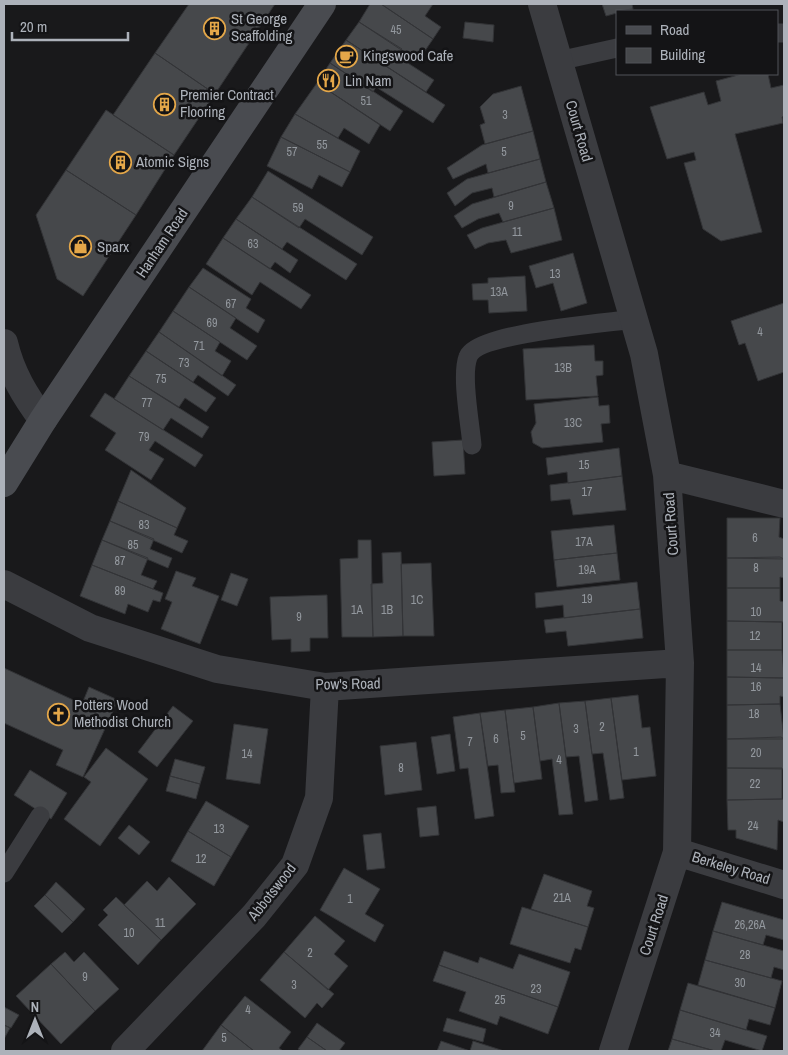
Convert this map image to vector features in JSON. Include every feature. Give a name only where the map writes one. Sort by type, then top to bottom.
[{"type":"main road","name":"Hanham Road","points":[[4,483],[43,420],[322,4]]},
{"type":"street","name":"Court Road","points":[[542,4],[644,354],[667,475],[680,663],[678,852],[613,1051]]},
{"type":"street","points":[[4,343],[8,362],[24,393],[43,420]]},
{"type":"street","points":[[667,475],[784,504]]},
{"type":"street","name":"Pow's Road","points":[[4,584],[90,628],[216,669],[325,687],[680,663]]},
{"type":"street","name":"Abbotswood","points":[[125,1051],[254,916],[295,865],[319,798],[325,687]]},
{"type":"street","name":"Berkeley Road","points":[[678,852],[784,885]]},
{"type":"lane","points":[[558,62],[616,48]]},
{"type":"lane","points":[[472,444],[465,367],[468,354],[478,347],[503,337],[634,319]]},
{"type":"lane","points":[[4,873],[40,816]]},
{"type":"building","name":"St George Scaffolding","points":[[189,4],[275,4],[215,94],[155,53]]},
{"type":"building","points":[[370,4],[381,4],[433,39],[418,61],[359,22]]},
{"type":"building","points":[[381,4],[433,4],[425,16],[441,27],[433,39]]},
{"type":"building","points":[[602,4],[632,4],[633,9],[616,10],[616,13],[606,16]]},
{"type":"building","points":[[359,22],[402,49],[397,56],[434,80],[426,92],[346,40]]},
{"type":"building","points":[[465,22],[494,25],[493,42],[463,38]]},
{"type":"building","points":[[346,40],[445,105],[433,123],[376,87],[373,92],[330,63]]},
{"type":"building","name":"Premier Contract Flooring","points":[[155,53],[215,94],[174,155],[113,115]]},
{"type":"building","points":[[330,63],[403,111],[390,131],[317,83]]},
{"type":"building","points":[[738,75],[768,75],[771,88],[784,85],[783,123],[735,134],[762,232],[721,241],[703,229],[684,163],[696,160],[694,152],[667,159],[650,107],[704,92],[708,105],[721,101],[716,81]]},
{"type":"building","points":[[317,83],[380,125],[369,144],[344,128],[338,138],[295,114]]},
{"type":"building","points":[[521,86],[533,131],[485,144],[480,125],[485,123],[480,107],[493,94]]},
{"type":"building","name":"Atomic Signs","points":[[106,110],[174,155],[136,215],[66,170]]},
{"type":"building","points":[[295,114],[360,151],[350,172],[281,137]]},
{"type":"building","points":[[533,131],[540,159],[488,173],[486,164],[453,179],[447,168],[482,145]]},
{"type":"building","points":[[281,137],[350,172],[342,187],[319,175],[312,189],[267,166]]},
{"type":"building","points":[[540,159],[546,182],[494,197],[492,188],[472,193],[455,206],[447,193],[467,179]]},
{"type":"building","name":"Sparx","points":[[66,170],[136,215],[83,296],[57,279],[36,215]]},
{"type":"building","points":[[268,171],[373,237],[362,255],[305,219],[299,228],[252,197]]},
{"type":"building","points":[[546,182],[554,208],[503,222],[499,213],[478,219],[462,228],[454,216],[472,204]]},
{"type":"building","points":[[252,197],[357,264],[346,280],[287,242],[282,249],[236,219]]},
{"type":"building","points":[[554,208],[562,240],[511,253],[506,240],[488,243],[475,249],[467,235],[482,228]]},
{"type":"building","points":[[236,219],[298,260],[290,273],[275,262],[270,269],[223,238]]},
{"type":"building","points":[[223,238],[311,295],[301,309],[260,282],[252,295],[206,264]]},
{"type":"building","points":[[573,253],[587,303],[561,311],[553,283],[536,288],[529,266]]},
{"type":"building","points":[[203,268],[251,299],[246,308],[265,320],[258,333],[189,287]]},
{"type":"building","points":[[525,276],[527,311],[489,313],[488,300],[473,300],[472,284],[488,283],[488,278]]},
{"type":"building","points":[[189,287],[236,318],[230,328],[257,346],[247,360],[173,311]]},
{"type":"building","points":[[784,303],[784,372],[758,381],[745,343],[739,345],[731,321]]},
{"type":"building","points":[[173,311],[220,342],[215,351],[231,361],[222,376],[159,332]]},
{"type":"building","points":[[159,332],[236,385],[228,396],[198,375],[193,382],[146,351]]},
{"type":"building","points":[[594,345],[595,361],[603,361],[603,375],[596,376],[598,396],[526,400],[523,349]]},
{"type":"building","points":[[146,351],[216,398],[206,412],[185,398],[179,407],[129,376]]},
{"type":"building","points":[[129,376],[209,427],[202,438],[171,418],[163,430],[114,399]]},
{"type":"building","points":[[105,393],[203,455],[195,467],[155,441],[149,450],[164,459],[151,480],[105,450],[116,433],[90,416]]},
{"type":"building","points":[[598,397],[599,406],[609,405],[610,423],[601,424],[603,442],[542,448],[533,443],[531,432],[536,423],[534,404]]},
{"type":"building","points":[[463,440],[465,474],[434,476],[432,442]]},
{"type":"building","points":[[619,448],[622,476],[568,483],[567,472],[548,475],[546,458]]},
{"type":"building","points":[[131,470],[186,508],[177,528],[118,501]]},
{"type":"building","points":[[622,476],[626,510],[573,515],[570,499],[551,501],[550,485]]},
{"type":"building","points":[[118,501],[177,528],[174,535],[188,541],[182,553],[110,521]]},
{"type":"building","points":[[727,518],[780,518],[779,537],[784,539],[784,559],[727,558]]},
{"type":"building","points":[[110,521],[154,539],[150,549],[172,558],[168,568],[102,540]]},
{"type":"building","points":[[614,525],[617,553],[554,560],[551,531]]},
{"type":"building","points":[[102,540],[148,558],[141,575],[157,581],[153,589],[92,565]]},
{"type":"building","points":[[358,540],[371,540],[373,637],[342,637],[340,559],[358,558]]},
{"type":"building","points":[[401,552],[403,636],[373,637],[371,584],[383,583],[382,553]]},
{"type":"building","points":[[617,553],[620,580],[557,587],[554,560]]},
{"type":"building","points":[[780,557],[784,559],[784,578],[780,577],[780,588],[727,588],[727,558]]},
{"type":"building","points":[[431,563],[434,636],[403,636],[401,564]]},
{"type":"building","points":[[92,565],[163,593],[160,602],[153,600],[148,612],[128,604],[125,614],[80,596]]},
{"type":"building","points":[[176,571],[196,578],[192,586],[219,596],[200,644],[161,629],[172,602],[165,599]]},
{"type":"building","points":[[231,573],[248,579],[237,606],[221,600]]},
{"type":"building","points":[[637,582],[640,609],[564,618],[563,605],[536,608],[535,593]]},
{"type":"building","points":[[727,588],[780,588],[780,601],[784,602],[784,622],[727,621]]},
{"type":"building","points":[[327,595],[328,638],[310,638],[310,651],[291,652],[291,639],[272,640],[270,597]]},
{"type":"building","points":[[640,609],[643,638],[568,646],[566,631],[546,633],[544,620]]},
{"type":"building","points":[[727,621],[782,622],[782,650],[727,650]]},
{"type":"building","points":[[727,650],[782,650],[784,678],[727,677]]},
{"type":"building","name":"Potters Wood Methodist Church","points":[[4,668],[82,704],[89,687],[118,700],[83,777],[56,765],[63,750],[4,723]]},
{"type":"building","points":[[727,677],[784,678],[784,697],[780,696],[780,704],[727,705]]},
{"type":"building","points":[[638,695],[642,728],[650,727],[656,776],[622,780],[611,698]]},
{"type":"building","points":[[611,698],[624,798],[610,800],[603,753],[592,754],[585,701]]},
{"type":"building","points":[[585,701],[598,800],[585,802],[579,756],[566,757],[559,703]]},
{"type":"building","points":[[559,703],[573,814],[559,815],[552,759],[540,761],[533,707]]},
{"type":"building","points":[[780,704],[784,739],[727,739],[727,705]]},
{"type":"building","points":[[173,706],[193,721],[157,767],[138,752]]},
{"type":"building","points":[[533,707],[542,779],[514,783],[505,710]]},
{"type":"building","points":[[505,710],[515,792],[501,793],[498,765],[488,766],[480,713]]},
{"type":"building","points":[[480,713],[494,816],[475,819],[468,768],[460,769],[453,717]]},
{"type":"building","points":[[234,724],[268,729],[260,784],[226,779]]},
{"type":"building","points":[[450,734],[455,771],[437,774],[431,737]]},
{"type":"building","points":[[781,737],[784,739],[784,769],[727,768],[727,739]]},
{"type":"building","points":[[416,742],[422,790],[385,795],[380,746]]},
{"type":"building","points":[[106,748],[148,779],[100,846],[64,819],[91,782],[84,777]]},
{"type":"building","points":[[175,759],[205,767],[200,784],[170,776]]},
{"type":"building","points":[[727,768],[782,768],[782,799],[727,800]]},
{"type":"building","points":[[30,770],[67,793],[51,819],[14,795]]},
{"type":"building","points":[[170,776],[200,784],[196,799],[166,791]]},
{"type":"building","points":[[727,800],[784,800],[784,822],[778,820],[777,850],[736,838],[736,830],[728,830]]},
{"type":"building","points":[[206,801],[249,826],[231,857],[188,831]]},
{"type":"building","points":[[436,806],[439,835],[420,837],[417,808]]},
{"type":"building","points":[[129,825],[150,842],[139,855],[118,838]]},
{"type":"building","points":[[188,831],[231,857],[214,886],[171,861]]},
{"type":"building","points":[[381,833],[385,868],[367,870],[363,835]]},
{"type":"building","points":[[344,868],[380,889],[365,914],[384,925],[375,942],[320,910]]},
{"type":"building","points":[[544,874],[592,891],[587,906],[594,908],[588,927],[531,909]]},
{"type":"building","points":[[169,877],[196,904],[161,940],[124,905],[147,881],[157,891]]},
{"type":"building","points":[[56,882],[85,909],[73,922],[45,895]]},
{"type":"building","points":[[45,895],[73,922],[62,933],[34,906]]},
{"type":"building","points":[[116,897],[161,940],[138,965],[98,925],[108,915],[103,910]]},
{"type":"building","points":[[722,902],[784,920],[784,940],[766,935],[763,945],[713,931]]},
{"type":"building","points":[[522,907],[588,927],[581,950],[575,948],[570,963],[510,944]]},
{"type":"building","points":[[315,916],[345,941],[334,954],[348,966],[328,990],[284,952]]},
{"type":"building","points":[[713,931],[784,951],[784,970],[774,967],[771,978],[705,960]]},
{"type":"building","points":[[444,951],[478,963],[480,957],[513,969],[519,954],[570,972],[558,1007],[439,965]]},
{"type":"building","points":[[65,952],[74,962],[84,952],[119,989],[95,1011],[51,964]]},
{"type":"building","points":[[284,952],[334,994],[322,1008],[317,1003],[305,1018],[260,980]]},
{"type":"building","points":[[705,960],[782,981],[775,1008],[698,985]]},
{"type":"building","points":[[51,964],[95,1011],[61,1044],[16,996]]},
{"type":"building","points":[[439,965],[558,1007],[548,1034],[500,1016],[497,1025],[459,1011],[466,992],[433,981]]},
{"type":"building","points":[[688,983],[775,1008],[770,1025],[749,1019],[746,1030],[680,1010]]},
{"type":"building","points":[[245,996],[291,1032],[279,1048],[283,1051],[254,1051],[221,1025]]},
{"type":"building","points":[[4,1007],[19,1015],[11,1028],[4,1025]]},
{"type":"building","points":[[680,1010],[767,1036],[762,1051],[725,1040],[721,1051],[715,1051],[672,1039]]},
{"type":"building","points":[[447,1018],[486,1029],[483,1042],[443,1031]]},
{"type":"building","points":[[317,1023],[345,1043],[339,1051],[327,1051],[307,1037]]},
{"type":"building","points":[[4,1025],[10,1028],[4,1039]]},
{"type":"building","points":[[221,1025],[254,1051],[202,1051]]},
{"type":"building","points":[[307,1037],[327,1051],[301,1051],[298,1049]]},
{"type":"building","points":[[672,1039],[715,1051],[668,1051]]},
{"type":"building","points":[[441,1041],[470,1051],[437,1051]]},
{"type":"building","points":[[473,1041],[504,1051],[470,1051]]},
{"type":"place","name":"St George Scaffolding","points":[[215,28]]},
{"type":"place","name":"Kingswood Cafe","points":[[347,56]]},
{"type":"place","name":"Lin Nam","points":[[329,81]]},
{"type":"place","name":"Premier Contract Flooring","points":[[164,104]]},
{"type":"place","name":"Atomic Signs","points":[[120,162]]},
{"type":"place","name":"Sparx","points":[[81,247]]},
{"type":"place","name":"Potters Wood Methodist Church","points":[[58,714]]}]
